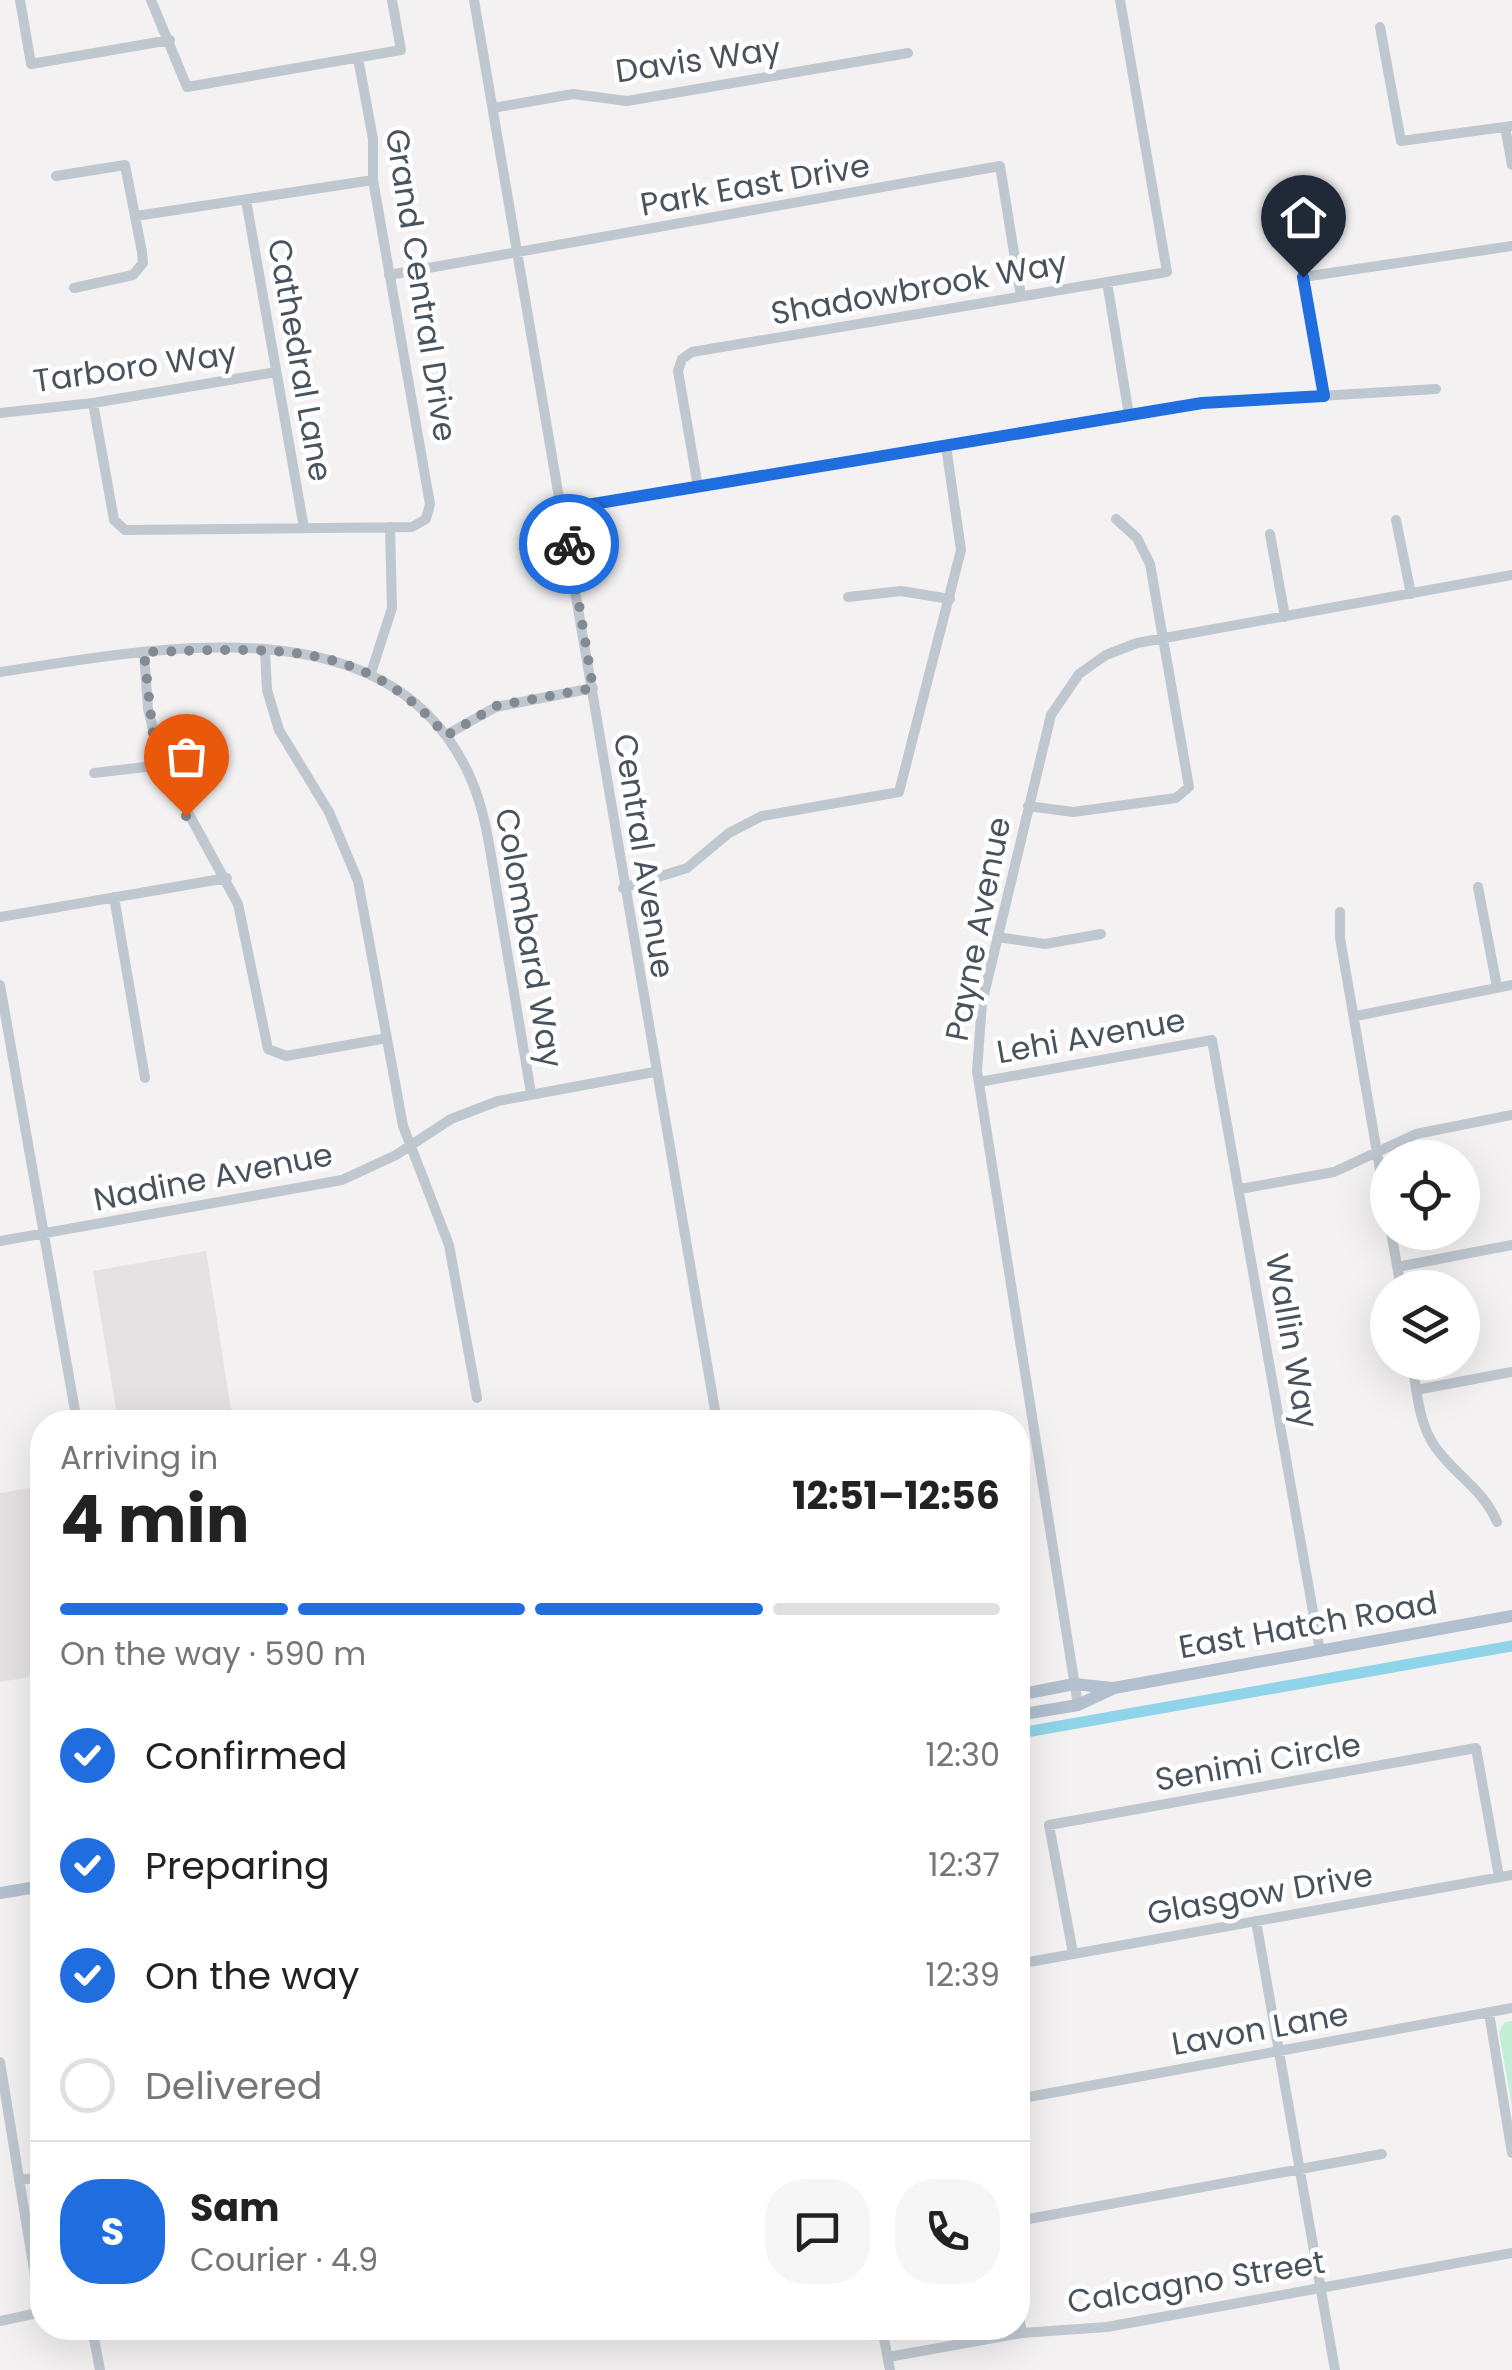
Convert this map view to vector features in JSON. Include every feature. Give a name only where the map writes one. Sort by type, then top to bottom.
[{"type":"main road","name":"East Hatch Road","points":[[1030,1713],[1078,1704],[1114,1688],[1512,1616]]},
{"type":"main road","name":"East Hatch Road","points":[[1030,1692],[1074,1684],[1114,1688]]},
{"type":"main road","points":[[0,1893],[30,1888]]},
{"type":"street","points":[[20,0],[31,64],[170,40]]},
{"type":"street","points":[[151,0],[186,87],[401,50],[392,0]]},
{"type":"street","name":"Central Avenue","points":[[474,0],[563,509],[654,1072],[715,1410]]},
{"type":"street","name":"Shadowbrook Way","points":[[698,487],[678,371],[682,360],[692,352],[1167,272],[1120,0]]},
{"type":"street","points":[[1380,27],[1401,141],[1508,127],[1512,165]]},
{"type":"street","name":"Davis Way","points":[[493,108],[573,94],[627,101],[908,53]]},
{"type":"street","name":"Grand Central Drive","points":[[358,58],[373,139],[372,180],[430,504],[426,519],[412,527],[390,527]]},
{"type":"street","points":[[56,176],[125,165],[136,216],[140,268],[133,275],[74,288]]},
{"type":"street","name":"Park East Drive","points":[[389,275],[1000,166],[1021,296]]},
{"type":"street","points":[[136,216],[372,180]]},
{"type":"street","name":"Cathedral Lane","points":[[246,200],[304,528]]},
{"type":"street","points":[[1297,240],[1324,396]]},
{"type":"street","points":[[1303,277],[1512,246]]},
{"type":"street","points":[[1107,282],[1129,415]]},
{"type":"street","name":"Tarboro Way","points":[[0,413],[92,403],[276,372]]},
{"type":"street","points":[[563,509],[1202,403],[1436,389]]},
{"type":"street","points":[[92,403],[119,526],[132,530],[390,527],[392,608],[371,673]]},
{"type":"street","points":[[624,888],[688,868],[729,832],[762,816],[900,792],[950,598],[960,536],[946,446]]},
{"type":"street","points":[[1028,806],[1073,812],[1176,798],[1188,791],[1150,564],[1138,538],[1116,519]]},
{"type":"street","points":[[1396,520],[1412,594]]},
{"type":"street","points":[[1270,534],[1284,617]]},
{"type":"street","name":"Payne Avenue","points":[[1078,1704],[980,1082],[979,1017],[1046,730],[1068,687],[1106,654],[1161,638],[1512,575]]},
{"type":"street","points":[[848,598],[901,590],[950,598]]},
{"type":"street","points":[[265,650],[266,690],[278,730],[329,812],[353,865],[408,1146],[449,1244],[477,1398]]},
{"type":"street","name":"Colombard Way","points":[[0,672],[144,652],[265,650],[320,655],[371,673],[413,701],[446,736],[480,803],[531,1092]]},
{"type":"street","points":[[144,652],[148,709],[162,765],[186,816],[227,878],[244,925],[268,1049],[286,1056],[388,1038]]},
{"type":"street","points":[[446,736],[496,706],[593,688]]},
{"type":"street","points":[[94,772],[162,765]]},
{"type":"street","points":[[0,917],[227,878]]},
{"type":"street","points":[[1478,887],[1497,988]]},
{"type":"street","points":[[114,897],[145,1078]]},
{"type":"street","points":[[1340,912],[1340,938],[1374,1140]]},
{"type":"street","points":[[997,937],[1045,944],[1101,934]]},
{"type":"street","points":[[1356,1016],[1512,984]]},
{"type":"street","points":[[0,985],[75,1410]]},
{"type":"street","name":"Lehi Avenue","points":[[980,1082],[1212,1040]]},
{"type":"street","name":"Wallin Way","points":[[1212,1040],[1320,1651]]},
{"type":"street","name":"Nadine Avenue","points":[[0,1241],[342,1180],[474,1109],[531,1092],[654,1072]]},
{"type":"street","points":[[1404,1140],[1416,1134],[1512,1115]]},
{"type":"street","points":[[1240,1189],[1334,1172],[1370,1157]]},
{"type":"street","points":[[1398,1266],[1512,1245]]},
{"type":"street","points":[[1395,1250],[1399,1270]]},
{"type":"street","points":[[1416,1390],[1512,1372]]},
{"type":"street","points":[[1415,1380],[1421,1417],[1434,1446],[1487,1498],[1497,1522]]},
{"type":"street","name":"Senimi Circle","points":[[1073,1953],[1049,1825],[1476,1748],[1499,1877]]},
{"type":"street","name":"Glasgow Drive","points":[[1030,1962],[1512,1875]]},
{"type":"street","points":[[1256,1921],[1335,2370]]},
{"type":"street","name":"Lavon Lane","points":[[1030,2097],[1512,2008]]},
{"type":"street","points":[[1489,2013],[1512,2153]]},
{"type":"street","points":[[0,2062],[30,2246]]},
{"type":"street","points":[[1030,2219],[1382,2154]]},
{"type":"street","points":[[18,2180],[30,2178]]},
{"type":"street","name":"Calcagno Street","points":[[1030,2332],[1107,2327],[1512,2253]]},
{"type":"street","points":[[0,2321],[30,2315]]},
{"type":"street","points":[[94,2340],[100,2370]]},
{"type":"street","points":[[885,2340],[890,2370]]},
{"type":"street","name":"Calcagno Street","points":[[888,2356],[981,2340]]},
{"type":"shaded area","points":[[206,1251],[231,1410],[116,1410],[93,1271]]},
{"type":"shaded area","points":[[30,1488],[30,1677],[0,1682],[0,1493]]},
{"type":"green space","points":[[1512,2021],[1512,2106],[1499,2032],[1505,2022]]},
{"type":"waterway","points":[[1030,1731],[1512,1646]]},
{"type":"way so far","points":[[186,816],[153,735],[144,652],[287,650],[331,657],[392,685],[430,716],[446,736],[460,724],[496,706],[593,688],[569,544]]},
{"type":"route","points":[[569,544],[563,509],[1202,403],[1324,396],[1303,277]]}]
